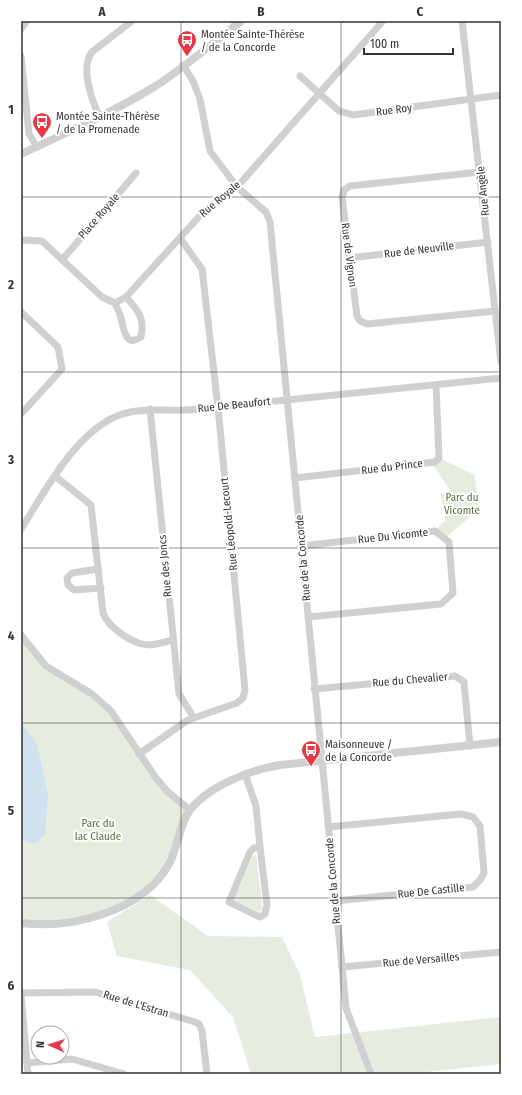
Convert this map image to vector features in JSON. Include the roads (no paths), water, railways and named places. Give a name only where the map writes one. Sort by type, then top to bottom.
[{"type":"street","points":[[21,29],[27,21]]},
{"type":"street","points":[[100,118],[92,98],[88,81],[88,57],[132,21]]},
{"type":"street","points":[[21,154],[100,118],[157,85],[241,21]]},
{"type":"street","name":"Rue Royale","points":[[115,303],[126,297],[205,210],[238,187],[383,21]]},
{"type":"street","name":"Rue Angèle","points":[[462,21],[473,100],[501,362]]},
{"type":"street","points":[[21,56],[29,134],[36,147]]},
{"type":"street","name":"Rue de la Concorde","points":[[184,65],[193,81],[200,99],[210,151],[238,187],[266,212],[270,222],[346,1008],[371,1074]]},
{"type":"street","name":"Rue Roy","points":[[300,76],[339,111],[353,116],[501,95]]},
{"type":"street","name":"Rue de Vignon","points":[[480,172],[350,186],[344,190],[342,197],[357,316],[360,321],[367,324],[495,311]]},
{"type":"street","name":"Place Royale","points":[[62,260],[136,173]]},
{"type":"street","name":"Rue Léopold-Lecourt","points":[[139,754],[184,722],[237,703],[243,698],[245,690],[218,407],[202,269],[180,238]]},
{"type":"street","points":[[21,240],[42,242],[102,297],[115,303],[125,336],[131,341],[141,337],[143,329],[139,312],[126,297]]},
{"type":"street","name":"Rue de Neuville","points":[[350,258],[488,242]]},
{"type":"street","points":[[21,312],[58,347],[62,369],[21,414]]},
{"type":"street","name":"Rue De Beaufort","points":[[21,529],[55,476],[78,447],[102,423],[125,414],[150,409],[184,410],[218,407],[501,378]]},
{"type":"street","name":"Rue du Prince","points":[[295,478],[435,462],[439,458],[436,385]]},
{"type":"street","name":"Rue des Joncs","points":[[150,409],[172,640],[179,694],[194,718]]},
{"type":"street","points":[[55,476],[91,505],[103,613],[108,623],[134,641],[148,645],[172,640]]},
{"type":"street","name":"Rue Du Vicomte","points":[[301,546],[435,531],[448,542],[451,564],[453,593],[441,604],[308,617]]},
{"type":"street","points":[[98,569],[72,573],[67,578],[67,581],[70,587],[74,590],[101,588]]},
{"type":"street","points":[[21,635],[46,666],[92,694],[111,711],[156,778],[168,792],[190,810]]},
{"type":"street","name":"Rue du Chevalier","points":[[314,689],[455,676],[464,682],[470,746]]},
{"type":"street","points":[[21,923],[44,923],[89,918],[117,908],[142,894],[169,864],[190,810],[209,794],[245,774],[269,766],[501,742]]},
{"type":"street","points":[[245,774],[256,806],[267,905],[265,914],[258,917],[231,904],[229,899],[250,852],[254,848],[260,847]]},
{"type":"street","name":"Rue De Castille","points":[[328,827],[461,814],[473,817],[480,826],[484,873],[473,887],[335,901]]},
{"type":"street","name":"Rue de Versailles","points":[[342,967],[501,952]]},
{"type":"street","name":"Rue de L'Estran","points":[[21,994],[95,992],[195,1022],[199,1024],[202,1030],[207,1074]]},
{"type":"street","points":[[21,994],[28,1074]]},
{"type":"street","points":[[27,1063],[72,1059],[124,1074]]},
{"type":"water","points":[[21,723],[37,744],[48,794],[45,835],[34,844],[22,840],[21,836]]},
{"type":"place","name":"Montée Sainte-Thérèse / de la Concorde","points":[[187,57]]},
{"type":"place","name":"Montée Sainte-Thérèse / de la Promenade","points":[[42,139]]},
{"type":"place","name":"Maisonneuve / de la Concorde","points":[[311,767]]},
{"type":"park label","name":"Parc du Vicomte","points":[[462,503]]},
{"type":"park label","name":"Parc du lac Claude","points":[[98,829]]}]
